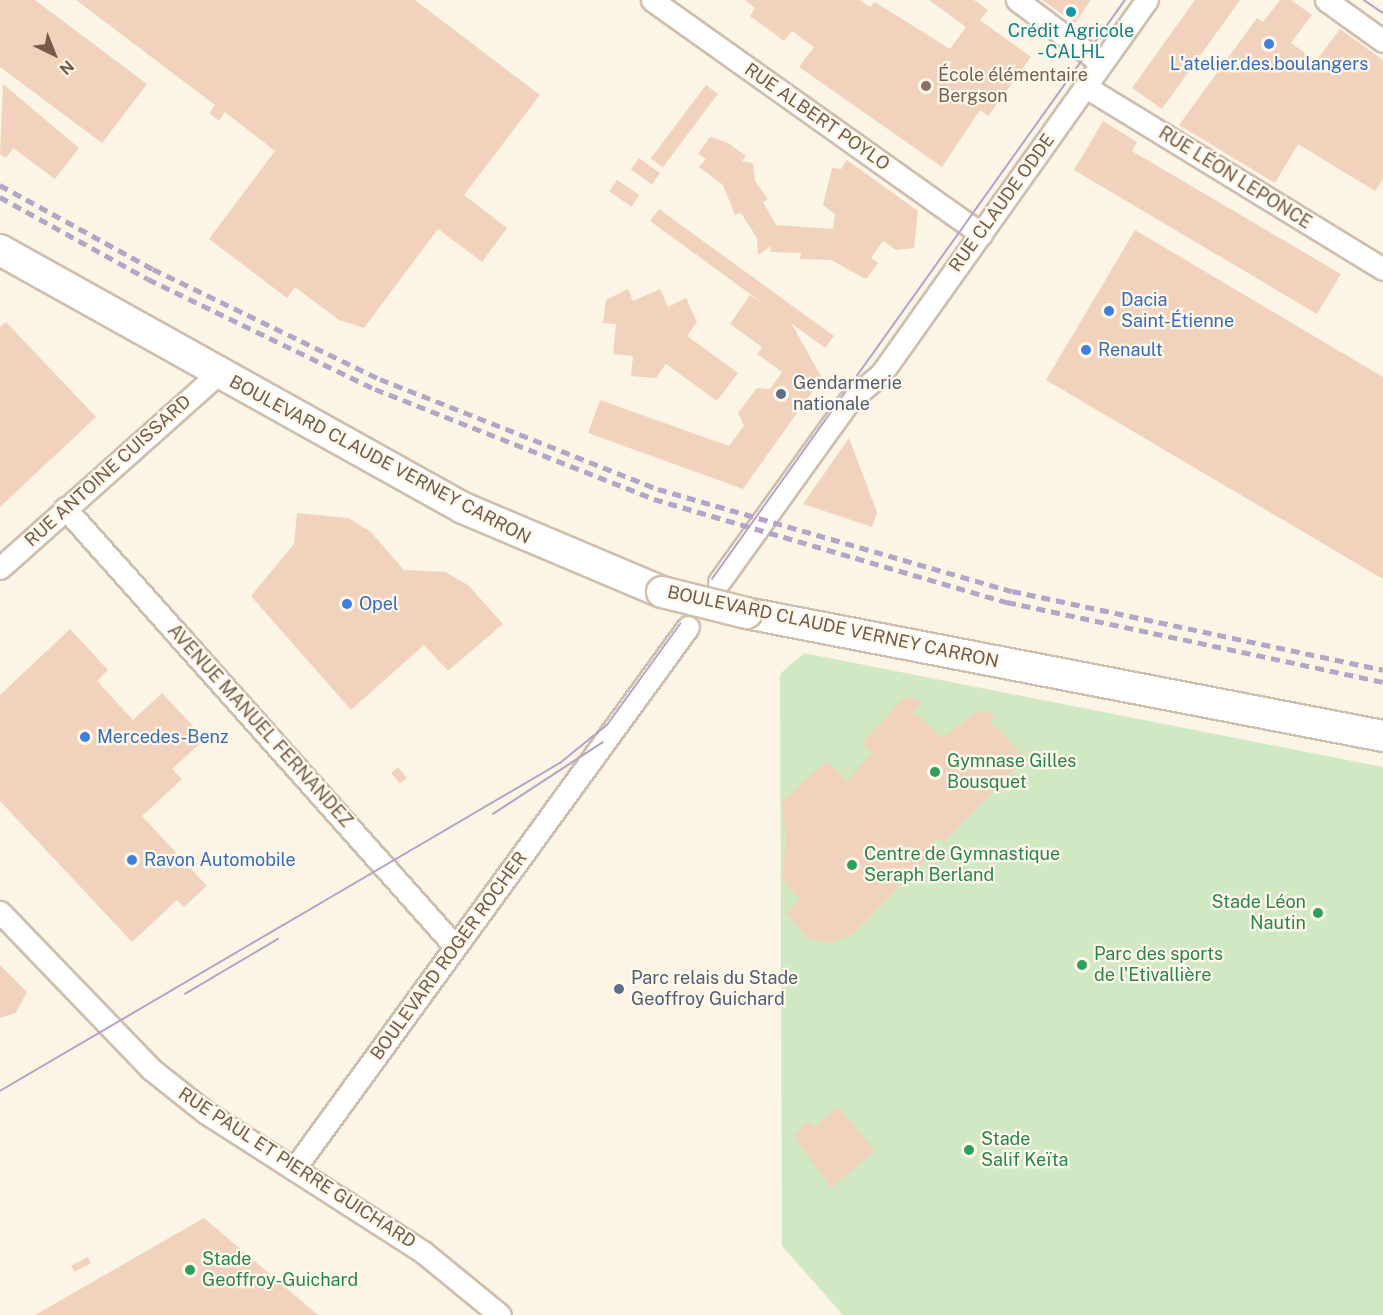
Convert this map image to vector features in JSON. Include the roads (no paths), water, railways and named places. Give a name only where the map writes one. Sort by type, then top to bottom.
[{"type":"main road","name":"BOULEVARD CLAUDE VERNEY CARRON","points":[[0,250],[218,374],[463,508],[662,592],[746,613],[1383,736]]},
{"type":"street","name":"RUE ALBERT POYLO","points":[[652,0],[981,234]]},
{"type":"street","points":[[1017,0],[1101,63]]},
{"type":"street","name":"RUE CLAUDE ODDE","points":[[720,582],[850,400],[880,374],[1147,0]]},
{"type":"street","points":[[1326,0],[1383,42]]},
{"type":"street","name":"RUE LÉON LEPONCE","points":[[1086,87],[1383,269]]},
{"type":"street","name":"RUE ANTOINE CUISSARD","points":[[0,568],[218,374]]},
{"type":"street","name":"AVENUE MANUEL FERNANDEZ","points":[[65,508],[454,945]]},
{"type":"street","name":"BOULEVARD ROGER ROCHER","points":[[294,1169],[454,945],[688,627]]},
{"type":"street","name":"RUE PAUL ET PIERRE GUICHARD","points":[[0,912],[151,1069],[205,1113],[423,1252],[500,1315]]},
{"type":"tram line","points":[[712,579],[1125,0]]},
{"type":"tram line","points":[[1364,0],[1383,13]]},
{"type":"tram line","points":[[0,1091],[560,763],[607,725],[680,624]]},
{"type":"tram line","points":[[493,814],[603,742]]},
{"type":"tram line","points":[[185,994],[278,939]]},
{"type":"railway","points":[[0,185],[153,269],[380,379],[658,489],[1012,591],[1383,670]]},
{"type":"railway","points":[[0,197],[148,279],[375,389],[654,499],[1007,602],[1383,682]]},
{"type":"place","name":"Crédit Agricole - CALHL","points":[[1071,12]]},
{"type":"place","name":"L'atelier.des.boulangers","points":[[1269,44]]},
{"type":"place","name":"École élémentaire Bergson","points":[[926,86]]},
{"type":"place","name":"Dacia Saint-Étienne","points":[[1109,311]]},
{"type":"place","name":"Renault","points":[[1086,350]]},
{"type":"place","name":"Gendarmerie nationale","points":[[781,394]]},
{"type":"place","name":"Opel","points":[[347,604]]},
{"type":"place","name":"Mercedes-Benz","points":[[85,737]]},
{"type":"place","name":"Gymnase Gilles Bousquet","points":[[935,772]]},
{"type":"place","name":"Ravon Automobile","points":[[132,860]]},
{"type":"place","name":"Centre de Gymnastique Seraph Berland","points":[[852,865]]},
{"type":"place","name":"Stade Léon Nautin","points":[[1318,913]]},
{"type":"place","name":"Parc des sports de l'Etivallière","points":[[1082,965]]},
{"type":"place","name":"Parc relais du Stade Geoffroy Guichard","points":[[619,989]]},
{"type":"place","name":"Stade Salif Keïta","points":[[969,1150]]},
{"type":"place","name":"Stade Geoffroy-Guichard","points":[[190,1270]]}]
